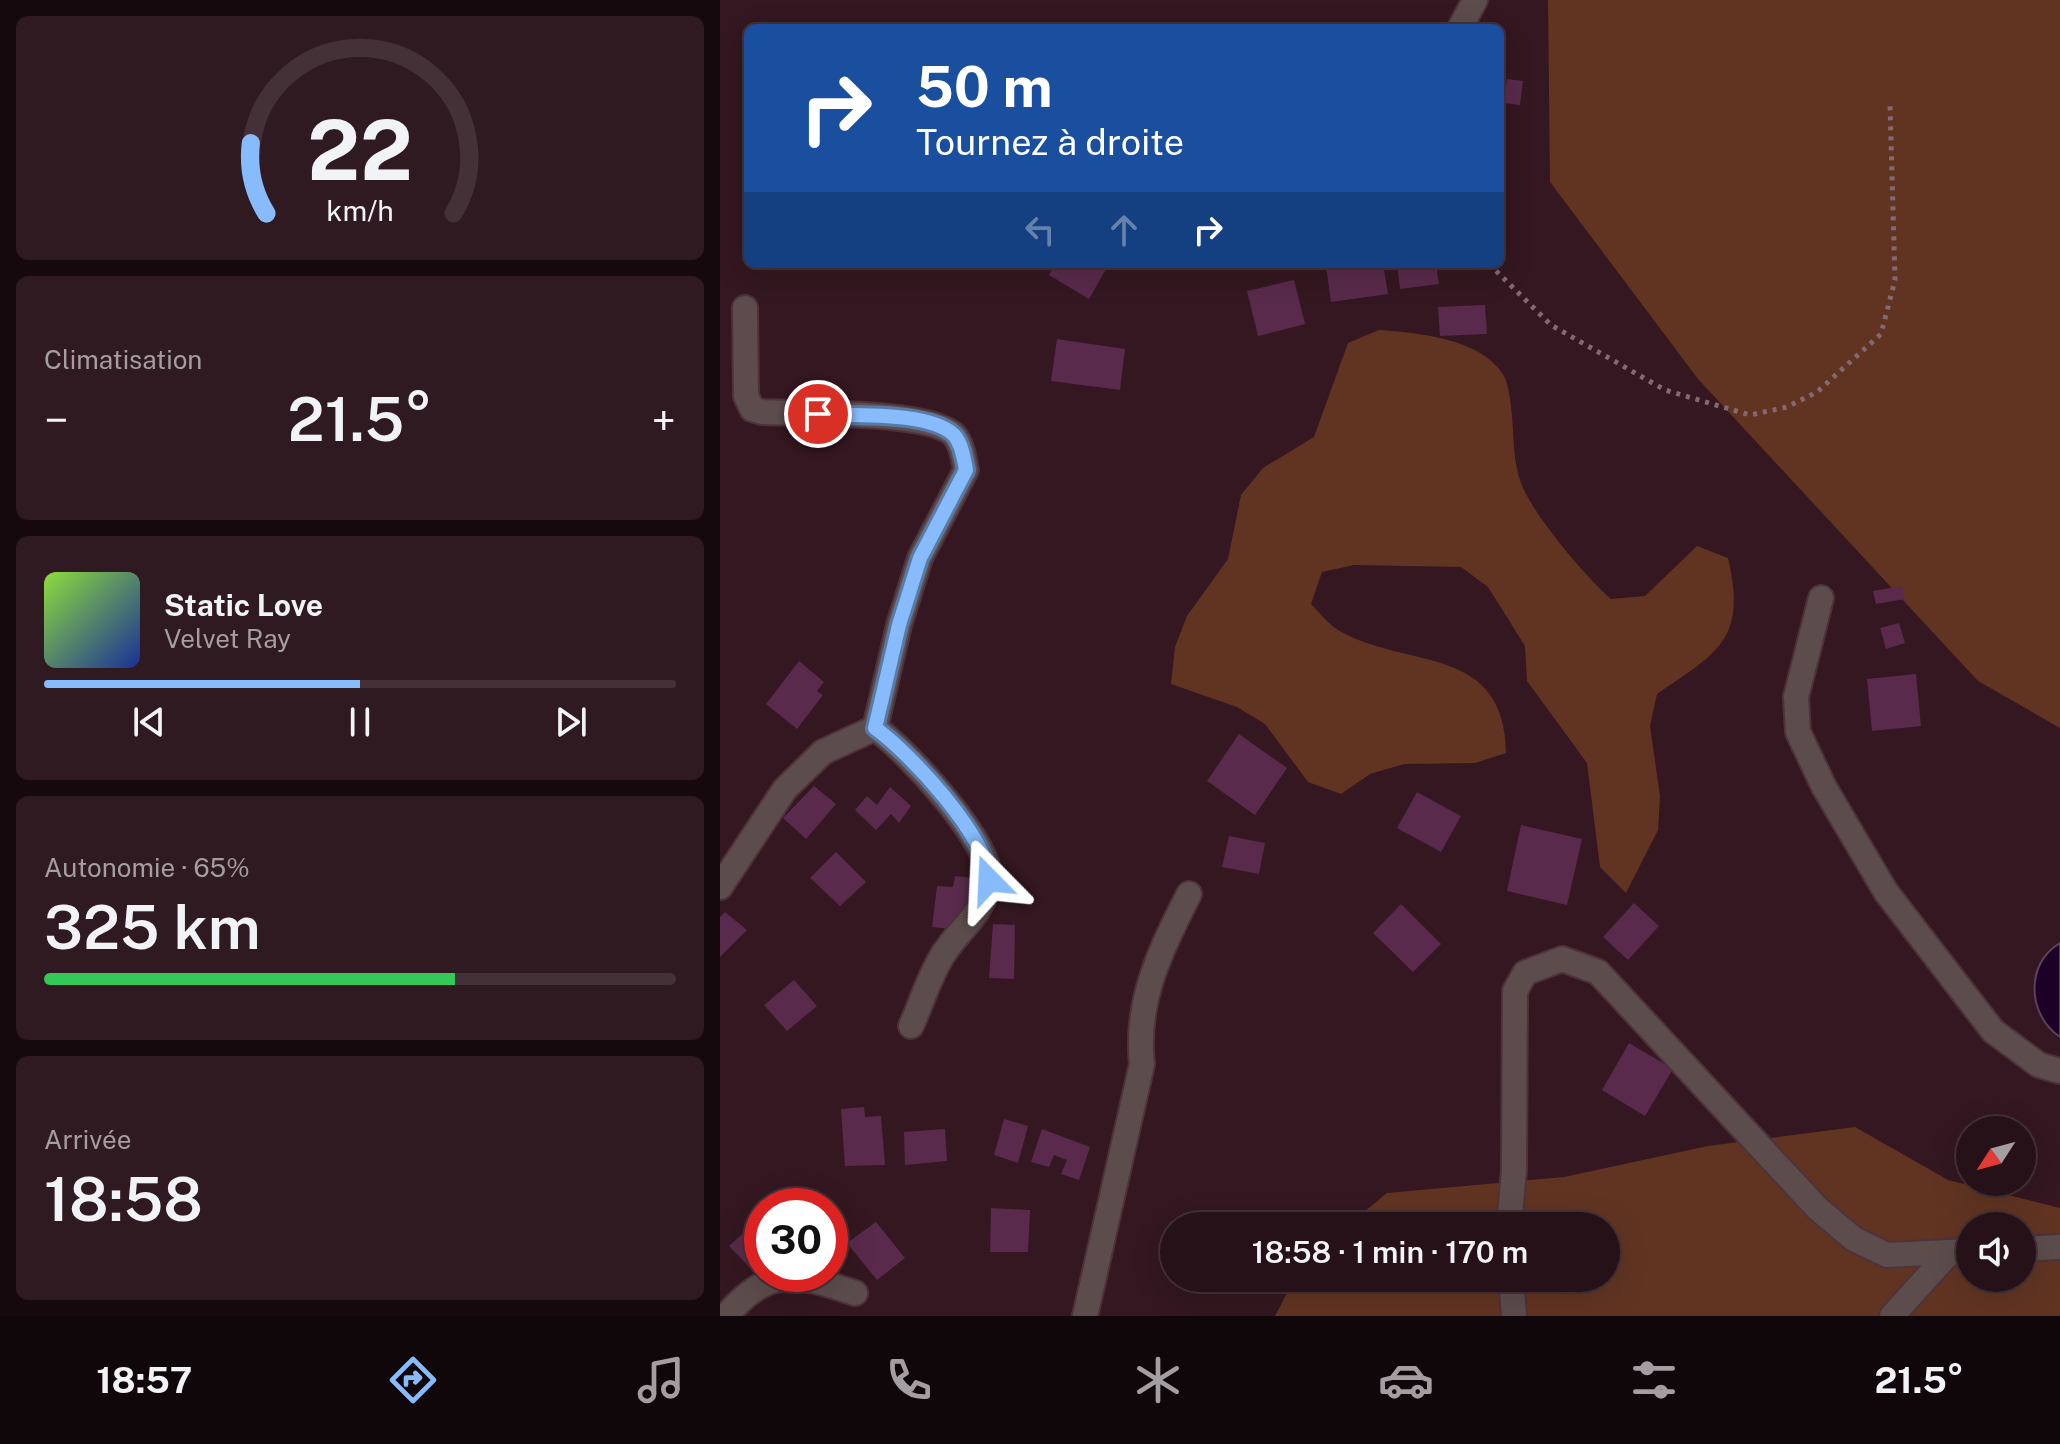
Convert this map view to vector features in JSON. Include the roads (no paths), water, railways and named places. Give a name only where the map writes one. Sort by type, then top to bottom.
[{"type":"street","points":[[1462,24],[1475,0]]},
{"type":"street","points":[[745,308],[745,381],[752,409],[903,418],[939,425],[955,436],[964,454],[966,470],[920,558],[899,625],[875,728]]},
{"type":"street","points":[[1821,598],[1796,697],[1798,732],[1824,787],[1886,892],[1993,1031],[2039,1065],[2060,1071]]},
{"type":"street","points":[[720,887],[785,789],[823,752],[875,728]]},
{"type":"street","points":[[875,728],[915,762],[955,812],[989,869],[989,880],[977,915],[943,954],[911,1026]]},
{"type":"street","points":[[1085,1316],[1142,1064],[1139,1038],[1145,995],[1164,944],[1189,894]]},
{"type":"street","points":[[1510,1212],[1514,1170],[1515,991],[1525,973],[1562,959],[1598,972],[1818,1209],[1854,1239],[1887,1255],[1956,1252]]},
{"type":"street","points":[[2036,1248],[2060,1247]]},
{"type":"street","points":[[1892,1316],[1956,1256]]},
{"type":"street","points":[[726,1316],[747,1292],[778,1279],[804,1276],[855,1293]]},
{"type":"street","points":[[1512,1292],[1514,1316]]}]
